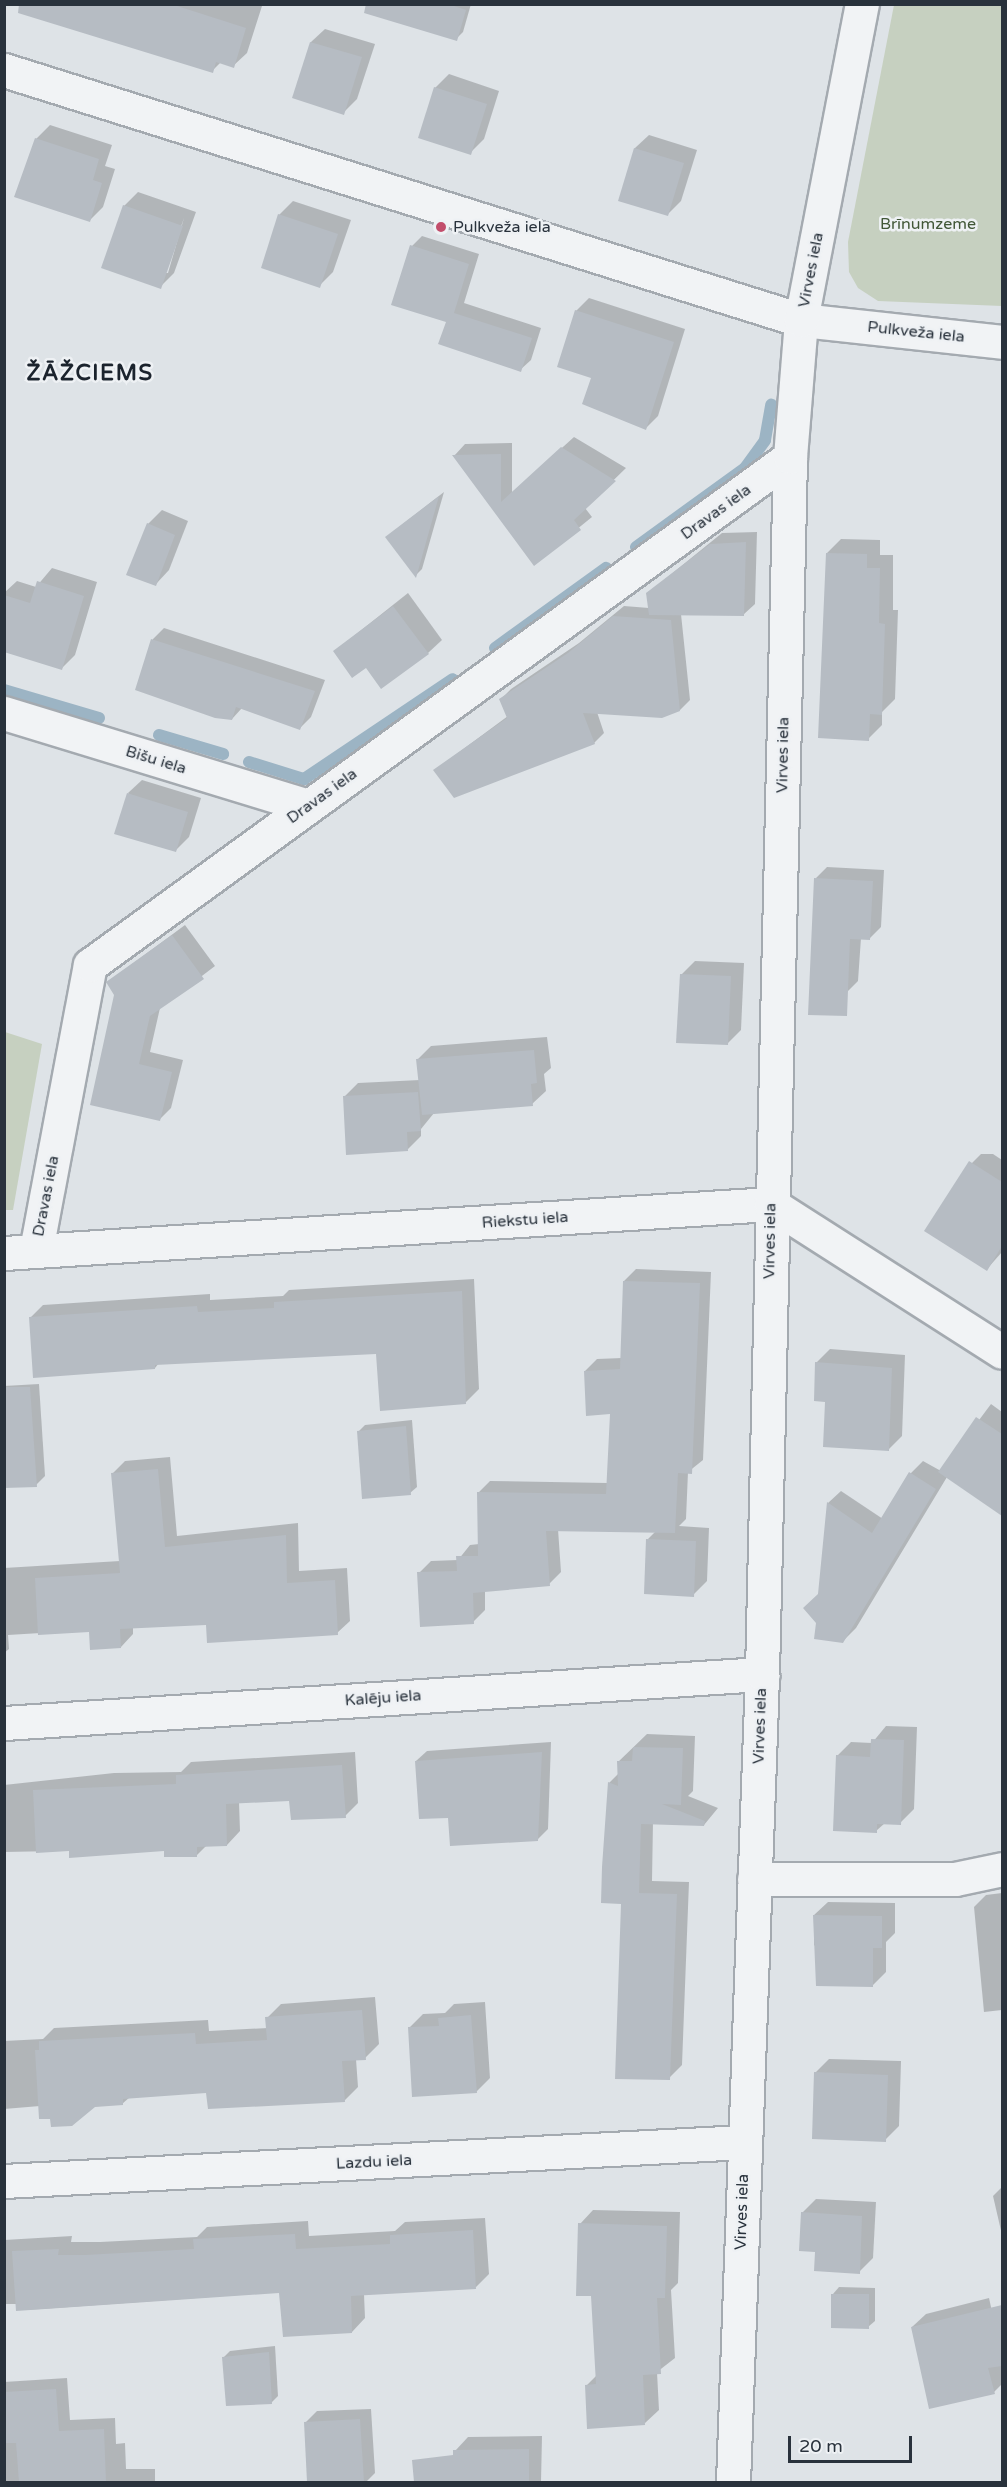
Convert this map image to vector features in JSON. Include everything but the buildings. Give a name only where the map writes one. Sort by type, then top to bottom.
[{"type":"street","name":"Virves iela","points":[[733,2482],[762,1674],[771,1204],[790,457],[801,320],[862,4]]},
{"type":"street","name":"Pulkveža iela","points":[[4,70],[801,320],[1002,342]]},
{"type":"street","name":"Dravas iela","points":[[20,1252],[90,965],[790,457]]},
{"type":"street","name":"Bišu iela","points":[[4,713],[308,806]]},
{"type":"street","name":"Riekstu iela","points":[[20,1252],[771,1204]]},
{"type":"street","points":[[771,1204],[1002,1352]]},
{"type":"street","name":"Kalēju iela","points":[[4,1723],[762,1674]]},
{"type":"street","points":[[754,1879],[955,1879],[1002,1869]]},
{"type":"street","name":"Lazdu iela","points":[[4,2181],[744,2142]]},
{"type":"green space","name":"Brīnumzeme","points":[[894,5],[1002,5],[1002,306],[878,301],[858,288],[849,272],[848,242]]},
{"type":"green space","points":[[5,1032],[42,1044],[13,1210],[5,1210]]},
{"type":"waterway","points":[[636,547],[745,468],[765,440],[771,405]]},
{"type":"waterway","points":[[495,648],[606,568]]},
{"type":"waterway","points":[[249,762],[304,779],[453,679]]},
{"type":"waterway","points":[[4,690],[99,718]]},
{"type":"waterway","points":[[159,735],[223,754]]},
{"type":"place","name":"Pulkveža iela","points":[[441,227]]},
{"type":"district","name":"ŽĀŽCIEMS","points":[[90,374]]}]
